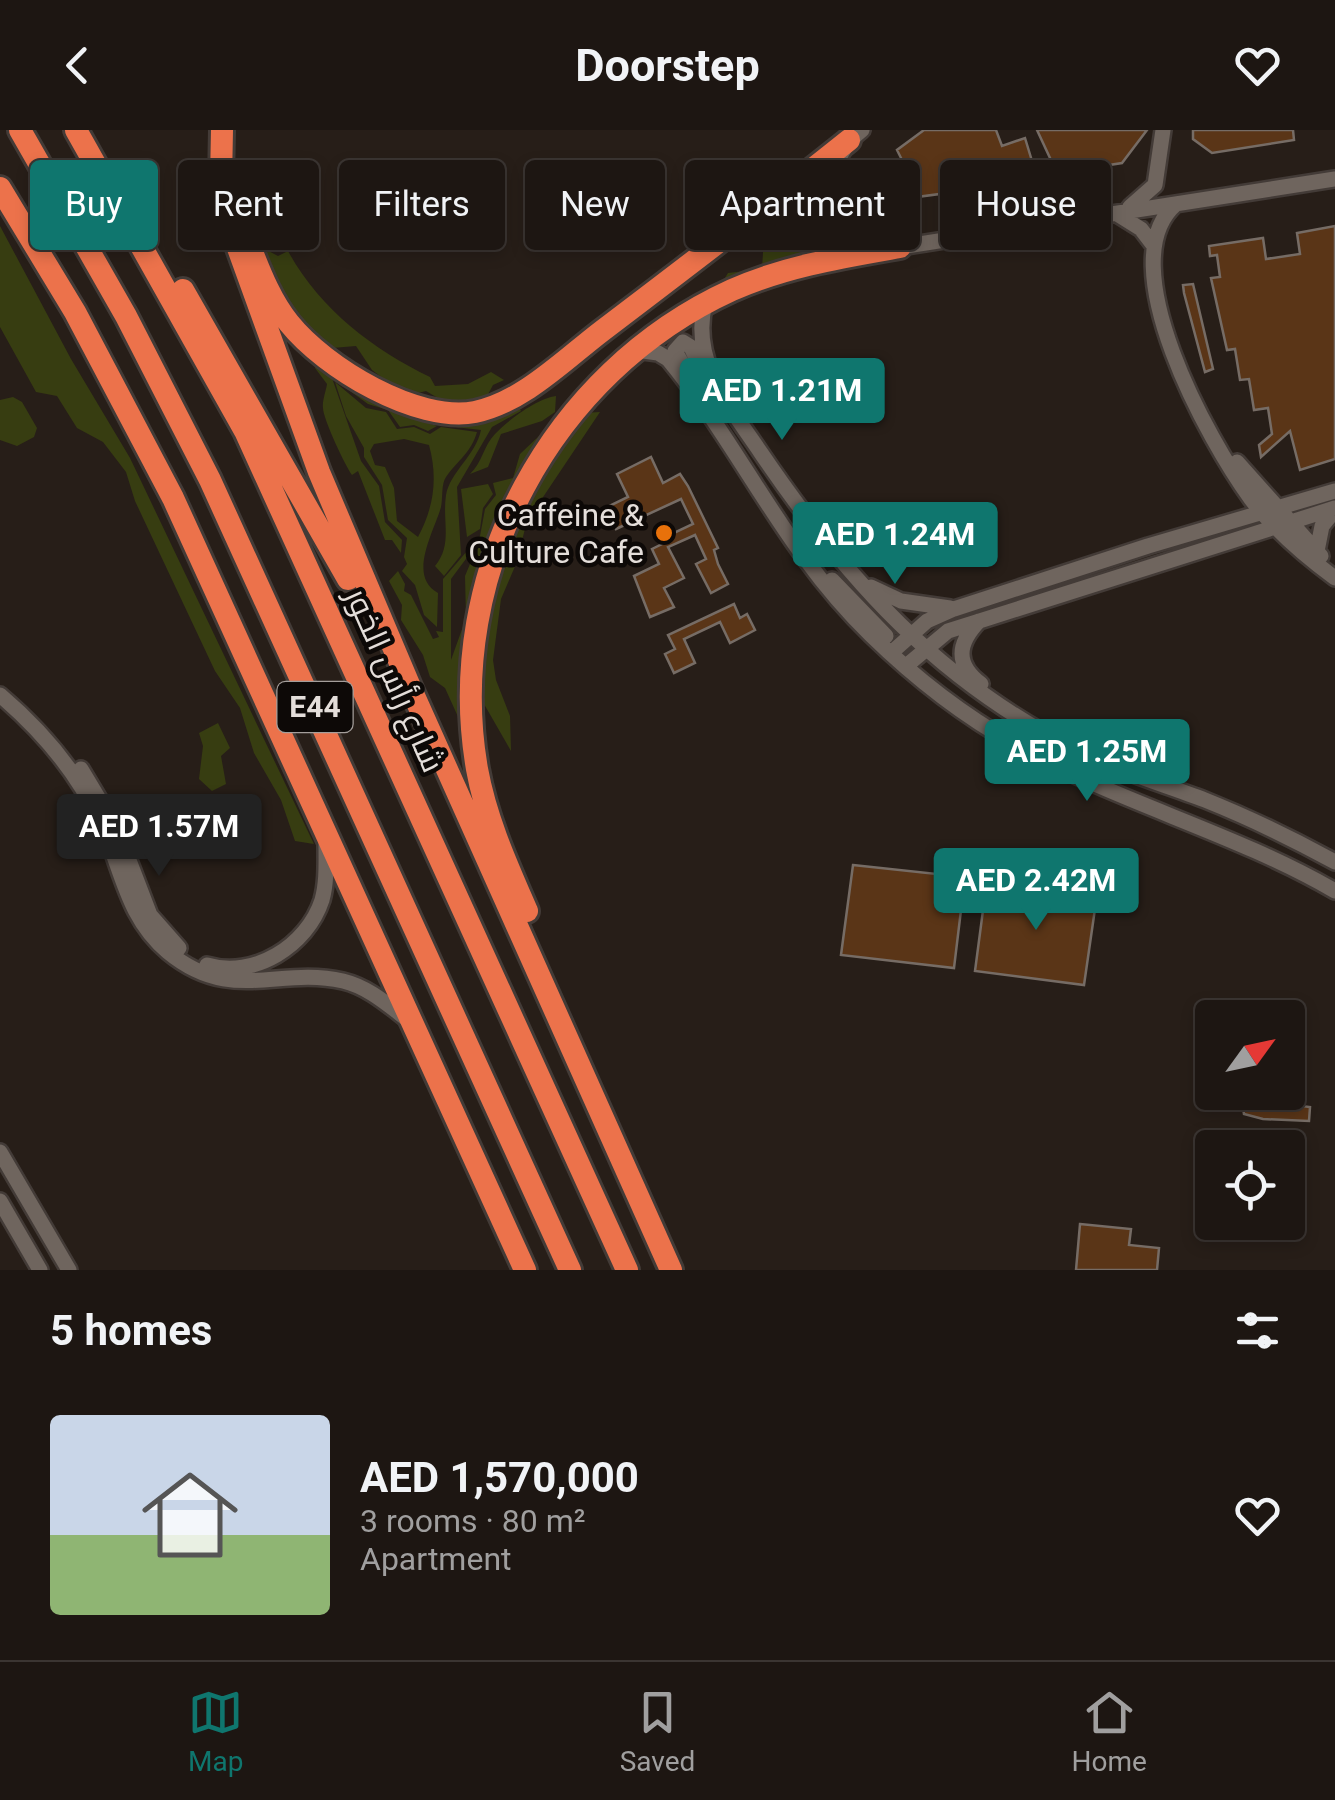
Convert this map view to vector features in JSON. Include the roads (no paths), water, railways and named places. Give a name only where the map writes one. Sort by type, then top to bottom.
[{"type":"highway","name":"E44","points":[[20,130],[126,316],[210,480],[570,1270]]},
{"type":"highway","name":"شارع رأس الخور","points":[[76,130],[93,160]]},
{"type":"highway","points":[[222,130],[223,202],[244,272],[345,539],[671,1270]]},
{"type":"highway","points":[[220,157],[229,173],[250,247],[291,326],[314,348],[386,395],[410,407],[450,414],[484,410],[522,391],[680,274],[855,135]]},
{"type":"highway","points":[[0,188],[142,435],[327,830],[524,1270]]},
{"type":"highway","name":"شارع رأس الخور","points":[[146,250],[216,375],[266,475],[627,1270]]},
{"type":"highway","points":[[149,250],[205,322],[332,547],[387,660],[412,689]]},
{"type":"highway","points":[[554,1010],[552,971],[500,848],[482,791],[472,716],[474,642],[491,565],[527,480],[594,387],[635,350],[705,304],[791,268],[889,250]]},
{"type":"street","points":[[1117,214],[1141,201],[1155,185],[1162,130]]},
{"type":"street","points":[[841,160],[855,135]]},
{"type":"street","points":[[920,245],[1335,179]]},
{"type":"street","points":[[1176,204],[1160,222],[1154,246],[1160,304],[1174,360],[1238,478],[1335,576]]},
{"type":"street","points":[[1117,214],[1136,224],[1154,246]]},
{"type":"street","points":[[705,304],[701,350],[724,396],[767,462],[898,640],[906,666],[1019,747],[1288,864],[1335,891]]},
{"type":"street","points":[[698,402],[697,389],[675,352],[683,342],[692,347],[714,390],[724,396]]},
{"type":"street","points":[[635,350],[658,353],[668,359],[789,540],[898,640],[924,648],[985,698],[1082,752],[1258,822],[1335,862]]},
{"type":"street","points":[[1216,442],[1271,511]]},
{"type":"street","points":[[1218,526],[1237,506],[1238,478]]},
{"type":"street","points":[[898,640],[954,608],[1335,491]]},
{"type":"street","points":[[906,666],[941,634],[979,620],[1335,509]]},
{"type":"street","points":[[1316,551],[1322,526],[1335,509]]},
{"type":"street","points":[[1284,525],[1316,551],[1335,576]]},
{"type":"street","points":[[855,577],[900,600],[954,608]]},
{"type":"street","points":[[979,620],[963,641],[962,664],[1030,725]]},
{"type":"street","points":[[919,678],[921,667],[931,666],[1018,728],[1061,749],[1082,752]]},
{"type":"street","points":[[0,684],[43,722],[84,773],[118,829],[150,916],[166,937],[196,960],[222,968],[244,967],[268,959],[297,940],[311,923],[324,894],[327,830]]},
{"type":"street","points":[[0,695],[44,738],[81,786],[104,831],[132,910],[166,950],[200,972],[243,983],[321,979],[346,982],[370,992],[414,1024]]},
{"type":"street","points":[[0,1152],[69,1270]]},
{"type":"street","points":[[0,1202],[40,1270]]},
{"type":"place","name":"Caffeine & Culture Cafe","points":[[664,533]]}]
